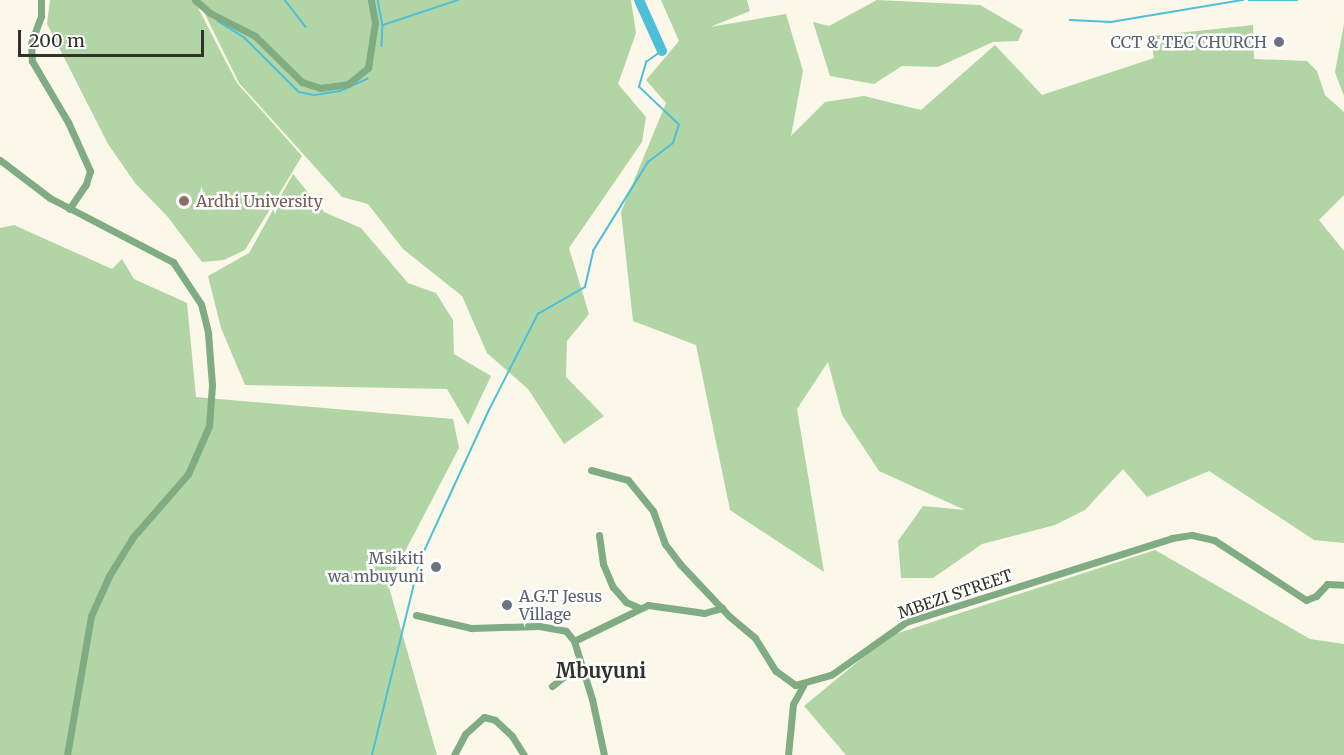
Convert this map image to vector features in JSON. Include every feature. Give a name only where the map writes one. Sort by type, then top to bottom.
[{"type":"street","points":[[41,0],[41,16],[31,44],[32,61],[83,149],[90,171],[86,184],[69,208]]},
{"type":"street","points":[[195,0],[210,12],[255,36],[302,82],[320,88],[348,84],[368,68],[375,23],[371,0]]},
{"type":"street","points":[[0,160],[19,178],[69,208],[160,253],[185,276],[201,304],[212,385],[209,426],[188,474],[133,537],[109,576],[91,616],[67,755]]},
{"type":"street","points":[[591,470],[628,480],[653,511],[670,552],[722,608],[755,638],[776,671],[803,686],[793,704],[788,755]]},
{"type":"street","points":[[599,535],[603,564],[613,586],[626,602],[640,608]]},
{"type":"street","name":"MBEZI STREET","points":[[803,686],[831,675],[906,622],[1172,538],[1191,535],[1214,540],[1306,600],[1316,596],[1327,584],[1344,585]]},
{"type":"street","points":[[574,641],[640,608],[658,605],[711,613],[722,608]]},
{"type":"street","points":[[416,615],[471,628],[560,627],[574,641],[604,755]]},
{"type":"street","points":[[552,686],[580,664]]},
{"type":"street","points":[[454,755],[465,734],[484,717],[495,720],[512,736],[524,755]]},
{"type":"green space","points":[[50,0],[194,0],[237,83],[302,156],[245,250],[224,260],[202,262],[167,216],[135,183],[108,144],[47,24]]},
{"type":"green space","points":[[198,0],[631,0],[636,33],[618,84],[646,117],[642,142],[569,248],[589,314],[567,341],[566,377],[604,416],[564,444],[528,389],[487,353],[462,296],[403,249],[368,204],[342,197],[239,83]]},
{"type":"green space","points":[[661,0],[747,0],[750,11],[710,27],[786,14],[803,71],[791,136],[825,102],[864,96],[921,110],[995,45],[1042,95],[1154,58],[1150,36],[1253,25],[1254,59],[1307,61],[1317,71],[1325,95],[1344,112],[1344,195],[1319,220],[1344,251],[1344,543],[1314,540],[1209,471],[1147,497],[1123,469],[1085,510],[1055,525],[982,544],[933,578],[901,578],[898,541],[923,506],[965,510],[879,471],[842,415],[828,362],[797,409],[824,572],[730,510],[696,345],[633,321],[621,212],[666,103],[646,80],[679,41]]},
{"type":"green space","points":[[877,0],[980,5],[1023,30],[1018,41],[993,42],[938,67],[902,66],[874,84],[830,76],[813,22],[829,26]]},
{"type":"green space","points":[[1344,24],[1344,96],[1335,72]]},
{"type":"green space","points":[[293,174],[324,212],[361,228],[408,283],[436,293],[453,320],[454,354],[491,376],[468,425],[447,389],[245,385],[221,328],[208,276],[249,253]]},
{"type":"green space","points":[[14,225],[112,269],[122,259],[134,279],[187,303],[196,397],[453,419],[459,448],[388,584],[437,755],[0,755],[0,228]]},
{"type":"green space","points":[[1155,550],[1310,639],[1344,644],[1344,755],[846,755],[804,706],[889,636]]},
{"type":"waterway","points":[[285,0],[306,27]]},
{"type":"waterway","points":[[378,0],[383,25],[382,46]]},
{"type":"waterway","points":[[383,25],[458,0]]},
{"type":"waterway","points":[[639,0],[662,51]]},
{"type":"waterway","points":[[1070,20],[1111,22],[1243,0]]},
{"type":"waterway","points":[[1249,0],[1297,0]]},
{"type":"waterway","points":[[218,21],[245,38],[299,92],[315,95],[340,91],[367,79]]},
{"type":"waterway","points":[[372,755],[420,560],[489,410],[538,314],[585,287],[593,251],[648,162],[673,143],[679,125],[639,87],[646,62],[662,51]]},
{"type":"place","name":"CCT & TEC CHURCH","points":[[1279,42]]},
{"type":"place","name":"Ardhi University","points":[[184,201]]},
{"type":"place","name":"Msikiti wa mbuyuni","points":[[436,567]]},
{"type":"place","name":"A.G.T Jesus Village","points":[[507,605]]},
{"type":"district","name":"Mbuyuni","points":[[601,670]]}]
